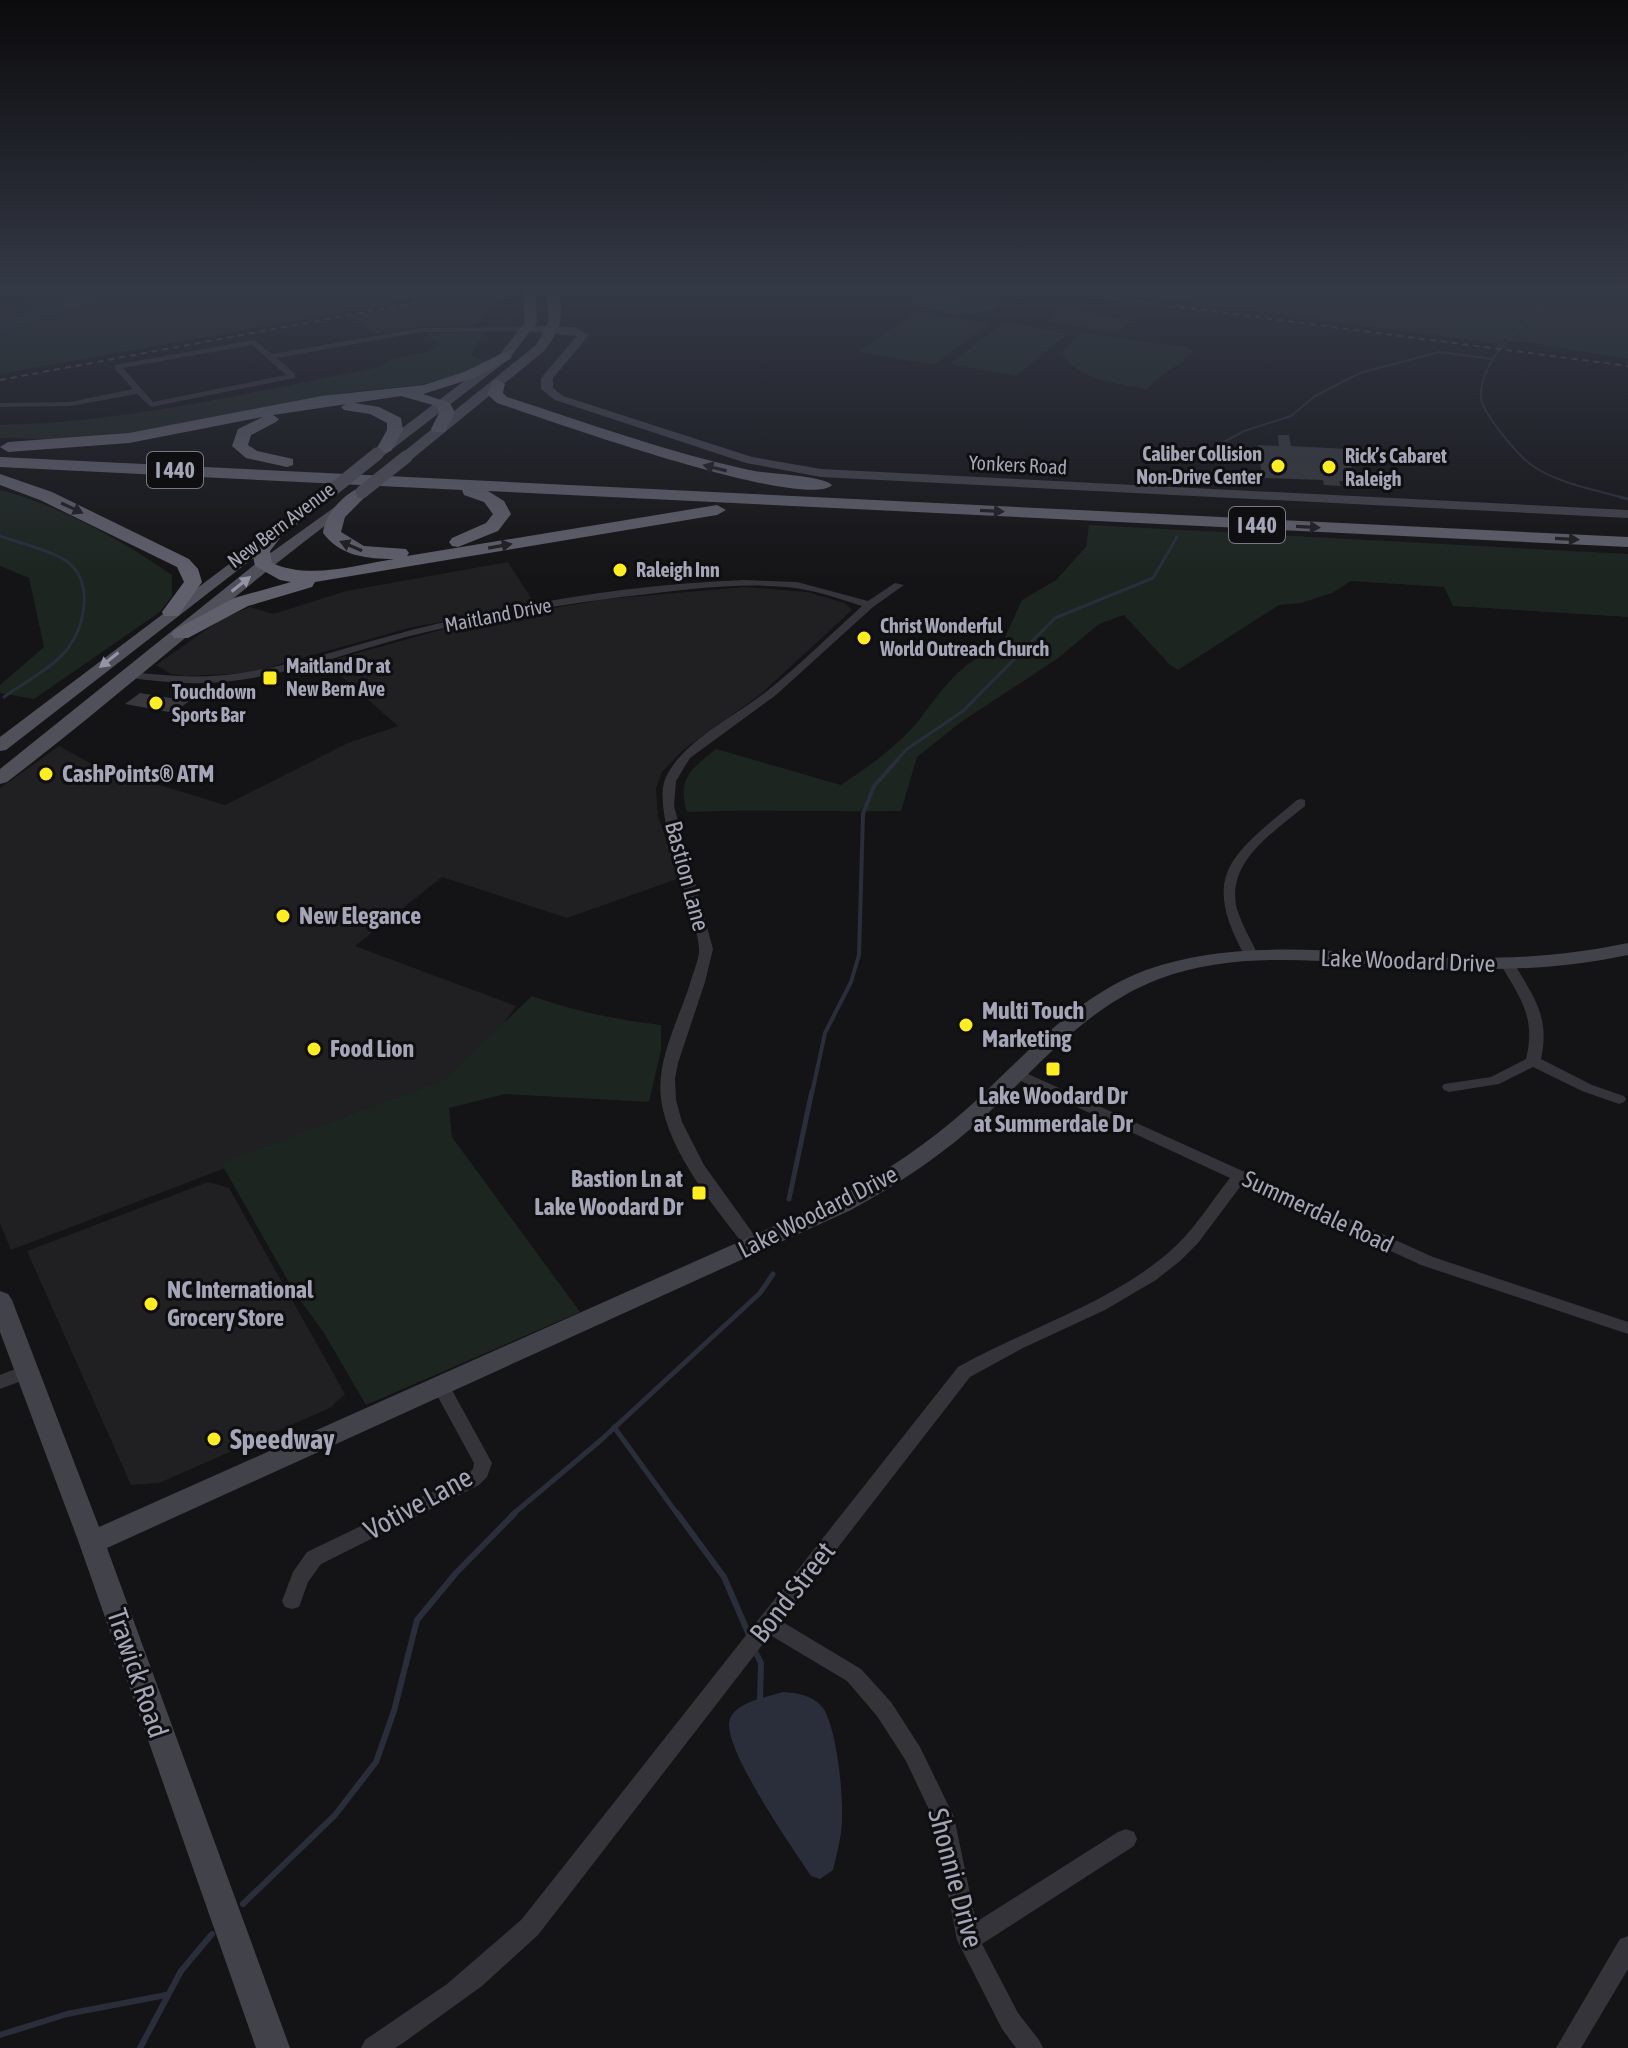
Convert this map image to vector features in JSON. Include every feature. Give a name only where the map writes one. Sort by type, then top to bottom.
[{"type":"highway","points":[[0,449],[129,438],[306,404],[429,387]]},
{"type":"highway","points":[[497,387],[495,394],[502,400],[692,462],[773,480],[903,492]]},
{"type":"highway","points":[[378,394],[416,395],[442,403],[447,413],[439,429]]},
{"type":"highway","points":[[314,466],[252,455],[240,446],[240,438],[255,425],[285,415],[328,407],[357,407],[381,412],[395,421],[395,430],[381,451]]},
{"type":"highway","name":"I 440","points":[[0,449],[1628,525]]},
{"type":"highway","name":"I 440","points":[[0,462],[1628,542]]},
{"type":"highway","points":[[0,479],[59,502],[183,563],[189,569],[193,582],[171,612]]},
{"type":"highway","points":[[362,492],[336,517],[331,529],[341,543],[371,552],[411,552],[458,542],[492,527],[502,514],[496,502],[481,494],[403,481]]},
{"type":"highway","points":[[275,533],[261,551],[264,566],[278,574],[304,578],[396,565],[692,512],[761,506],[886,505]]},
{"type":"highway","points":[[181,634],[224,610],[261,595],[396,565]]},
{"type":"main road","name":"New Bern Avenue","points":[[0,746],[464,387]]},
{"type":"main road","name":"New Bern Avenue","points":[[0,778],[264,566],[495,387]]},
{"type":"street","points":[[134,387],[151,405],[242,387]]},
{"type":"street","name":"Yonkers Road","points":[[546,387],[552,394],[731,455],[791,468],[859,476],[1628,514]]},
{"type":"street","points":[[0,405],[70,404],[138,391]]},
{"type":"street","name":"Maitland Drive","points":[[131,675],[183,682],[230,680],[279,671],[429,628],[609,595],[705,585],[788,584],[869,605]]},
{"type":"street","name":"Bastion Lane","points":[[754,1246],[694,1159],[673,1120],[668,1078],[703,968],[706,949],[667,795],[670,781],[686,756],[772,693],[869,605],[899,585]]},
{"type":"street","points":[[1251,955],[1229,902],[1230,881],[1236,864],[1249,849],[1301,803]]},
{"type":"street","name":"Lake Woodard Drive","points":[[92,1543],[827,1213],[901,1171],[954,1132],[1082,1012],[1127,985],[1181,966],[1251,955],[1508,965],[1577,960],[1628,949]]},
{"type":"street","points":[[1449,1087],[1494,1081],[1533,1061],[1539,1038],[1539,1020],[1508,965]]},
{"type":"street","points":[[1533,1061],[1619,1099]]},
{"type":"street","name":"Summerdale Road","points":[[1017,1074],[1427,1261],[1628,1328]]},
{"type":"street","name":"Bond Street","points":[[373,2048],[460,1991],[530,1927],[964,1372],[999,1350],[1110,1299],[1148,1277],[1176,1256],[1240,1176]]},
{"type":"street","name":"Trawick Road","points":[[0,1300],[92,1543],[273,2048]]},
{"type":"street","points":[[0,1382],[26,1372]]},
{"type":"street","name":"Votive Lane","points":[[292,1601],[300,1578],[314,1558],[473,1480],[481,1472],[483,1463],[441,1386]]},
{"type":"street","name":"Shonnie Drive","points":[[768,1624],[854,1675],[884,1709],[913,1754],[943,1817],[968,1940],[1010,2021],[1031,2048]]},
{"type":"street","points":[[968,1940],[1126,1839]]},
{"type":"street","points":[[1568,2048],[1628,1947]]},
{"type":"shaded area","points":[[281,387],[406,387],[338,394],[209,421],[112,437],[0,438],[0,425],[96,418]]},
{"type":"shaded area","points":[[0,490],[90,525],[172,575],[172,596],[160,612],[34,699],[0,693],[0,685],[44,647],[29,578],[0,566]]},
{"type":"shaded area","points":[[1089,525],[1628,554],[1628,617],[1453,606],[1444,587],[1351,581],[1332,593],[1301,603],[1279,605],[1178,670],[1124,615],[1099,624],[1057,659],[961,722],[917,757],[901,811],[687,812],[684,791],[688,775],[716,749],[841,785],[862,771],[911,729],[963,668],[1001,646],[1022,600],[1056,580],[1086,547]]},
{"type":"shaded area","points":[[508,562],[535,604],[409,628],[249,673],[186,676],[171,674],[156,665],[220,620],[250,607],[273,614],[346,591]]},
{"type":"shaded area","points":[[745,587],[807,592],[845,603],[852,610],[761,694],[683,750],[662,772],[656,788],[658,816],[680,878],[567,918],[442,877],[355,946],[516,1006],[466,1076],[11,1250],[0,1223],[0,788],[59,746],[94,765],[225,805],[348,743],[398,726],[325,662],[444,629],[559,607],[606,599]]},
{"type":"shaded area","points":[[532,996],[596,1014],[661,1025],[661,1050],[649,1102],[505,1094],[449,1108],[452,1137],[580,1312],[366,1405],[324,1333],[295,1293],[221,1163],[444,1080]]},
{"type":"shaded area","points":[[208,1182],[229,1188],[345,1394],[330,1408],[159,1483],[131,1485],[27,1251]]},
{"type":"water","points":[[783,1692],[804,1696],[819,1704],[833,1733],[841,1787],[841,1833],[833,1870],[820,1879],[811,1876],[760,1798],[736,1751],[730,1732],[730,1719],[739,1708]]},
{"type":"building","points":[[1278,435],[1289,435],[1291,446],[1347,449],[1355,482],[1339,481],[1341,486],[1324,485],[1323,480],[1262,478],[1258,445],[1279,446]]},
{"type":"building","name":"Touchdown Sports Bar","points":[[140,693],[189,701],[174,713],[125,704]]},
{"type":"waterway","points":[[1215,447],[1244,431],[1291,416],[1315,396],[1333,387]]},
{"type":"waterway","points":[[1482,387],[1483,405],[1488,414],[1502,435],[1533,466],[1566,482],[1627,499]]},
{"type":"waterway","points":[[1620,497],[1628,499]]},
{"type":"waterway","points":[[0,536],[46,551],[69,563],[77,573],[84,596],[77,632],[64,653],[4,697]]},
{"type":"waterway","points":[[896,761],[907,749],[963,711],[1055,618],[1153,578],[1177,537]]},
{"type":"waterway","points":[[812,1093],[825,1033],[851,982],[859,955],[863,814],[874,786],[898,759]]},
{"type":"waterway","points":[[789,1199],[812,1091]]},
{"type":"waterway","points":[[614,1428],[760,1293],[773,1274]]},
{"type":"waterway","points":[[512,1515],[614,1428]]},
{"type":"waterway","points":[[614,1428],[678,1515]]},
{"type":"waterway","points":[[243,1904],[335,1815],[376,1762],[394,1711],[417,1620],[456,1573],[515,1513]]},
{"type":"waterway","points":[[677,1513],[724,1577],[749,1635]]},
{"type":"waterway","points":[[755,1651],[761,1663],[760,1699]]},
{"type":"waterway","points":[[140,2048],[181,1971],[212,1934]]},
{"type":"waterway","points":[[0,2035],[67,2014],[166,1995]]},
{"type":"place","name":"Caliber Collision Non-Drive Center","points":[[1278,466]]},
{"type":"place","name":"Rick’s Cabaret Raleigh","points":[[1329,467]]},
{"type":"place","name":"Raleigh Inn","points":[[620,570]]},
{"type":"place","name":"Christ Wonderful World Outreach Church","points":[[864,638]]},
{"type":"place","name":"Maitland Dr at New Bern Ave","points":[[270,678]]},
{"type":"place","name":"Touchdown Sports Bar","points":[[156,703]]},
{"type":"place","name":"CashPoints® ATM","points":[[46,774]]},
{"type":"place","name":"New Elegance","points":[[283,916]]},
{"type":"place","name":"Multi Touch Marketing","points":[[966,1025]]},
{"type":"place","name":"Food Lion","points":[[314,1049]]},
{"type":"place","name":"Lake Woodard Dr at Summerdale Dr","points":[[1053,1069]]},
{"type":"place","name":"Bastion Ln at Lake Woodard Dr","points":[[699,1193]]},
{"type":"place","name":"NC International Grocery Store","points":[[151,1304]]},
{"type":"place","name":"Speedway","points":[[214,1439]]}]
